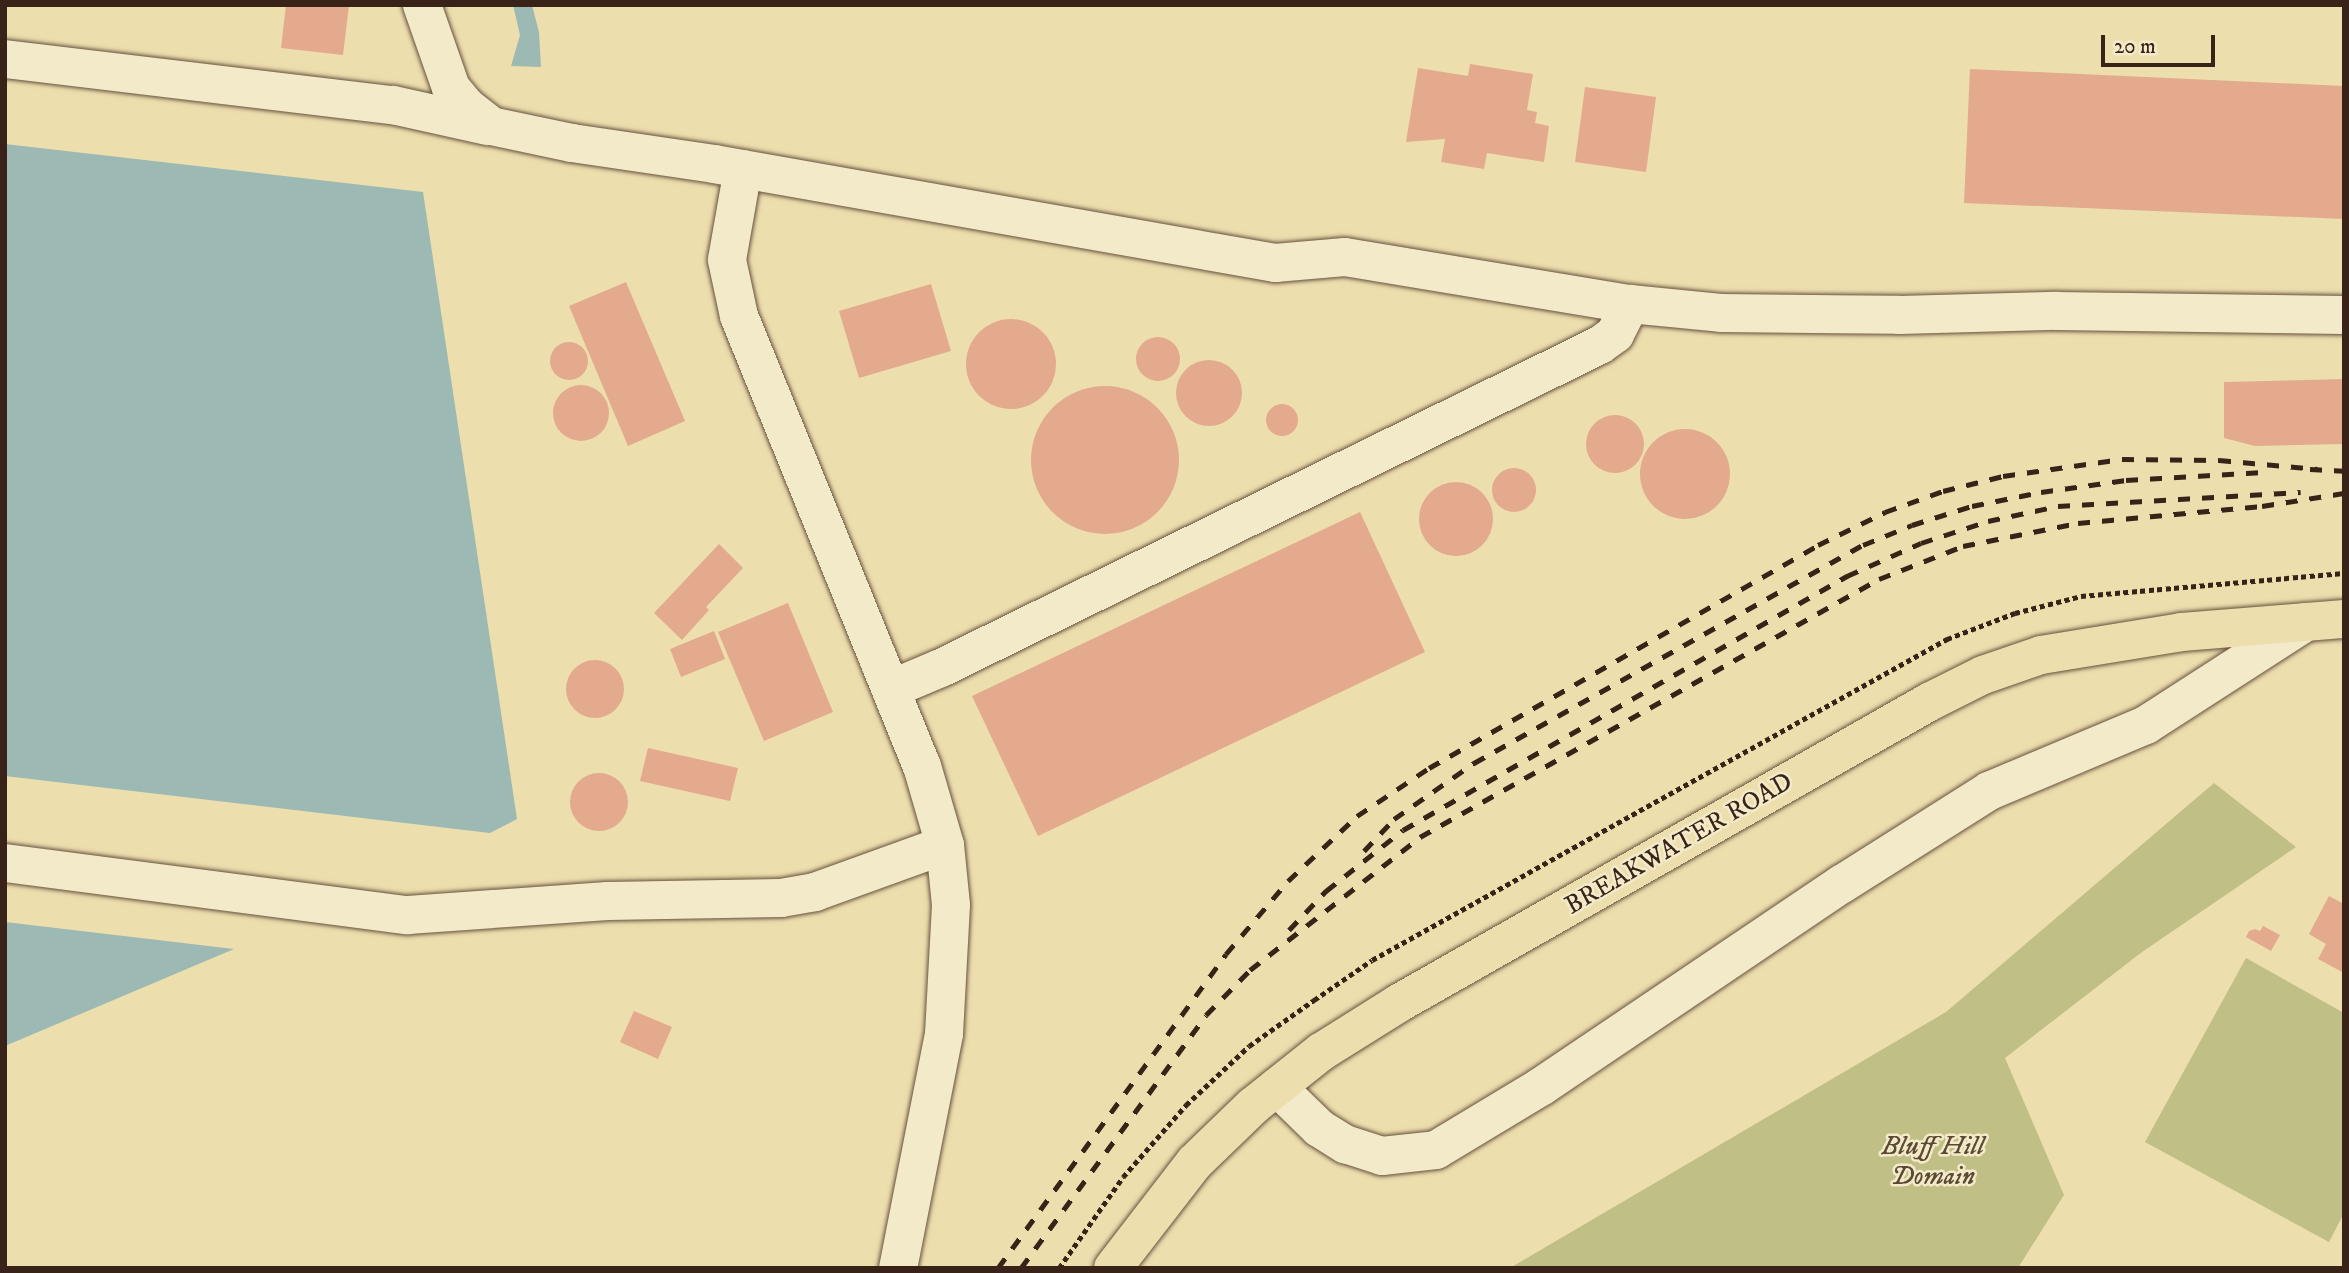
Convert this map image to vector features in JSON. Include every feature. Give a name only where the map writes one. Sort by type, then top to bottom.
[{"type":"highway","name":"BREAKWATER ROAD","points":[[1113,1268],[1195,1162],[1277,1087],[1321,1052],[1399,1003],[1928,702],[1983,675],[2041,654],[2122,639],[2344,619]]},
{"type":"lane","points":[[422,5],[451,88],[467,107],[491,127]]},
{"type":"lane","points":[[5,59],[393,105],[572,143],[743,169],[1275,263],[1345,257],[1630,304],[1721,313],[1899,315],[2057,311],[2344,315]]},
{"type":"lane","points":[[743,169],[727,260],[739,316],[922,766],[945,845],[951,905],[944,1034],[898,1268]]},
{"type":"lane","points":[[891,689],[941,668],[1601,345],[1615,334],[1630,304]]},
{"type":"lane","points":[[1277,1087],[1319,1128],[1345,1144],[1382,1156],[1436,1150],[1542,1086],[1842,884],[1989,790],[2146,725],[2306,622]]},
{"type":"lane","points":[[5,863],[408,915],[608,901],[781,898],[816,892],[945,845]]},
{"type":"green space","name":"Bluff Hill Domain","points":[[2214,783],[2296,847],[2142,952],[2005,1058],[2064,1195],[2018,1268],[1510,1268],[1946,1012]]},
{"type":"green space","points":[[2246,958],[2344,1013],[2344,1213],[2329,1242],[2145,1142]]},
{"type":"water","points":[[513,5],[532,5],[539,32],[541,67],[511,66],[520,35]]},
{"type":"water","points":[[5,144],[423,192],[517,819],[490,833],[5,776]]},
{"type":"water","points":[[5,922],[234,949],[5,1046]]},
{"type":"building","points":[[286,5],[349,5],[343,55],[281,48]]},
{"type":"building","points":[[1470,64],[1533,74],[1527,110],[1537,112],[1535,123],[1549,126],[1544,162],[1487,153],[1484,169],[1441,162],[1445,139],[1406,142],[1418,68],[1468,76]]},
{"type":"building","points":[[1970,69],[2344,86],[2344,219],[1964,203]]},
{"type":"building","points":[[1585,87],[1656,97],[1646,172],[1575,162]]},
{"type":"building","points":[[626,282],[685,421],[628,446],[569,306]]},
{"type":"building","points":[[931,284],[951,351],[859,378],[839,311]]},
{"type":"building","points":[[1011,319],[1028,322],[1043,332],[1053,347],[1056,364],[1053,381],[1043,396],[1028,406],[1011,409],[994,406],[979,396],[969,381],[966,364],[969,347],[979,332],[994,322]]},
{"type":"building","points":[[1158,337],[1167,338],[1174,343],[1179,350],[1179,368],[1174,375],[1167,380],[1158,381],[1149,380],[1142,375],[1137,368],[1136,359],[1137,350],[1142,343],[1149,338]]},
{"type":"building","points":[[569,342],[583,347],[588,361],[583,375],[569,380],[555,375],[550,361],[555,347]]},
{"type":"building","points":[[1209,360],[1222,363],[1232,370],[1239,380],[1242,393],[1239,406],[1232,416],[1222,423],[1209,426],[1196,423],[1186,416],[1179,406],[1176,393],[1179,380],[1186,370],[1196,363]]},
{"type":"building","points":[[2344,379],[2344,444],[2255,446],[2224,438],[2224,382]]},
{"type":"building","points":[[575,385],[587,385],[597,389],[605,397],[609,413],[605,429],[597,437],[587,441],[575,441],[565,437],[557,429],[553,419],[553,407],[557,397],[565,389]]},
{"type":"building","points":[[1105,386],[1133,392],[1146,398],[1157,408],[1167,419],[1173,432],[1179,460],[1173,488],[1167,501],[1157,512],[1146,522],[1133,528],[1105,534],[1077,528],[1064,522],[1053,512],[1043,501],[1037,488],[1031,460],[1037,432],[1043,419],[1053,408],[1064,398],[1077,392]]},
{"type":"building","points":[[1282,404],[1293,409],[1298,420],[1293,431],[1282,436],[1271,431],[1266,420],[1271,409]]},
{"type":"building","points":[[1615,415],[1631,420],[1639,428],[1644,444],[1639,460],[1631,468],[1615,473],[1599,468],[1591,460],[1586,444],[1591,428],[1599,420]]},
{"type":"building","points":[[1685,429],[1702,432],[1717,442],[1727,457],[1730,474],[1727,491],[1717,506],[1702,516],[1685,519],[1668,516],[1653,506],[1643,491],[1640,474],[1643,457],[1653,442],[1668,432]]},
{"type":"building","points":[[1514,468],[1530,474],[1536,490],[1530,506],[1514,512],[1498,506],[1492,490],[1498,474]]},
{"type":"building","points":[[1456,482],[1477,488],[1487,498],[1493,519],[1487,540],[1477,550],[1456,556],[1435,550],[1425,540],[1419,519],[1425,498],[1435,488]]},
{"type":"building","points":[[1360,512],[1425,652],[1038,836],[972,696]]},
{"type":"building","points":[[719,544],[743,568],[706,607],[709,610],[682,640],[654,613]]},
{"type":"building","points":[[788,603],[833,712],[764,741],[718,632]]},
{"type":"building","points":[[714,631],[725,659],[681,677],[670,649]]},
{"type":"building","points":[[595,660],[606,662],[619,673],[624,689],[622,700],[611,713],[595,718],[584,716],[571,705],[566,689],[568,678],[579,665]]},
{"type":"building","points":[[648,748],[738,768],[730,801],[640,781]]},
{"type":"building","points":[[593,773],[605,773],[620,781],[628,796],[628,808],[620,823],[605,831],[593,831],[578,823],[570,808],[570,796],[578,781]]},
{"type":"building","points":[[2329,896],[2344,904],[2344,973],[2318,959],[2326,944],[2309,934]]},
{"type":"building","points":[[2263,926],[2280,935],[2271,951],[2246,937],[2249,931],[2260,931]]},
{"type":"building","points":[[634,1011],[672,1027],[658,1059],[620,1042]]},
{"type":"railway","points":[[998,1268],[1226,954],[1288,881],[1357,816],[1429,768],[1818,545],[1885,512],[1943,491],[2003,476],[2122,459],[2219,460],[2318,469]]},
{"type":"railway","points":[[2310,469],[2344,471]]},
{"type":"railway","points":[[1364,851],[1394,819],[1474,763],[1863,545],[1912,525],[1972,506],[2041,492],[2126,480],[2264,472]]},
{"type":"railway","points":[[1289,930],[1326,891],[1403,830],[1847,576],[1921,543],[1988,521],[2058,506],[2301,492]]},
{"type":"railway","points":[[1021,1268],[1206,1015],[1250,970],[1420,837],[1879,579],[1963,546],[2078,523],[2262,506],[2344,493]]}]
